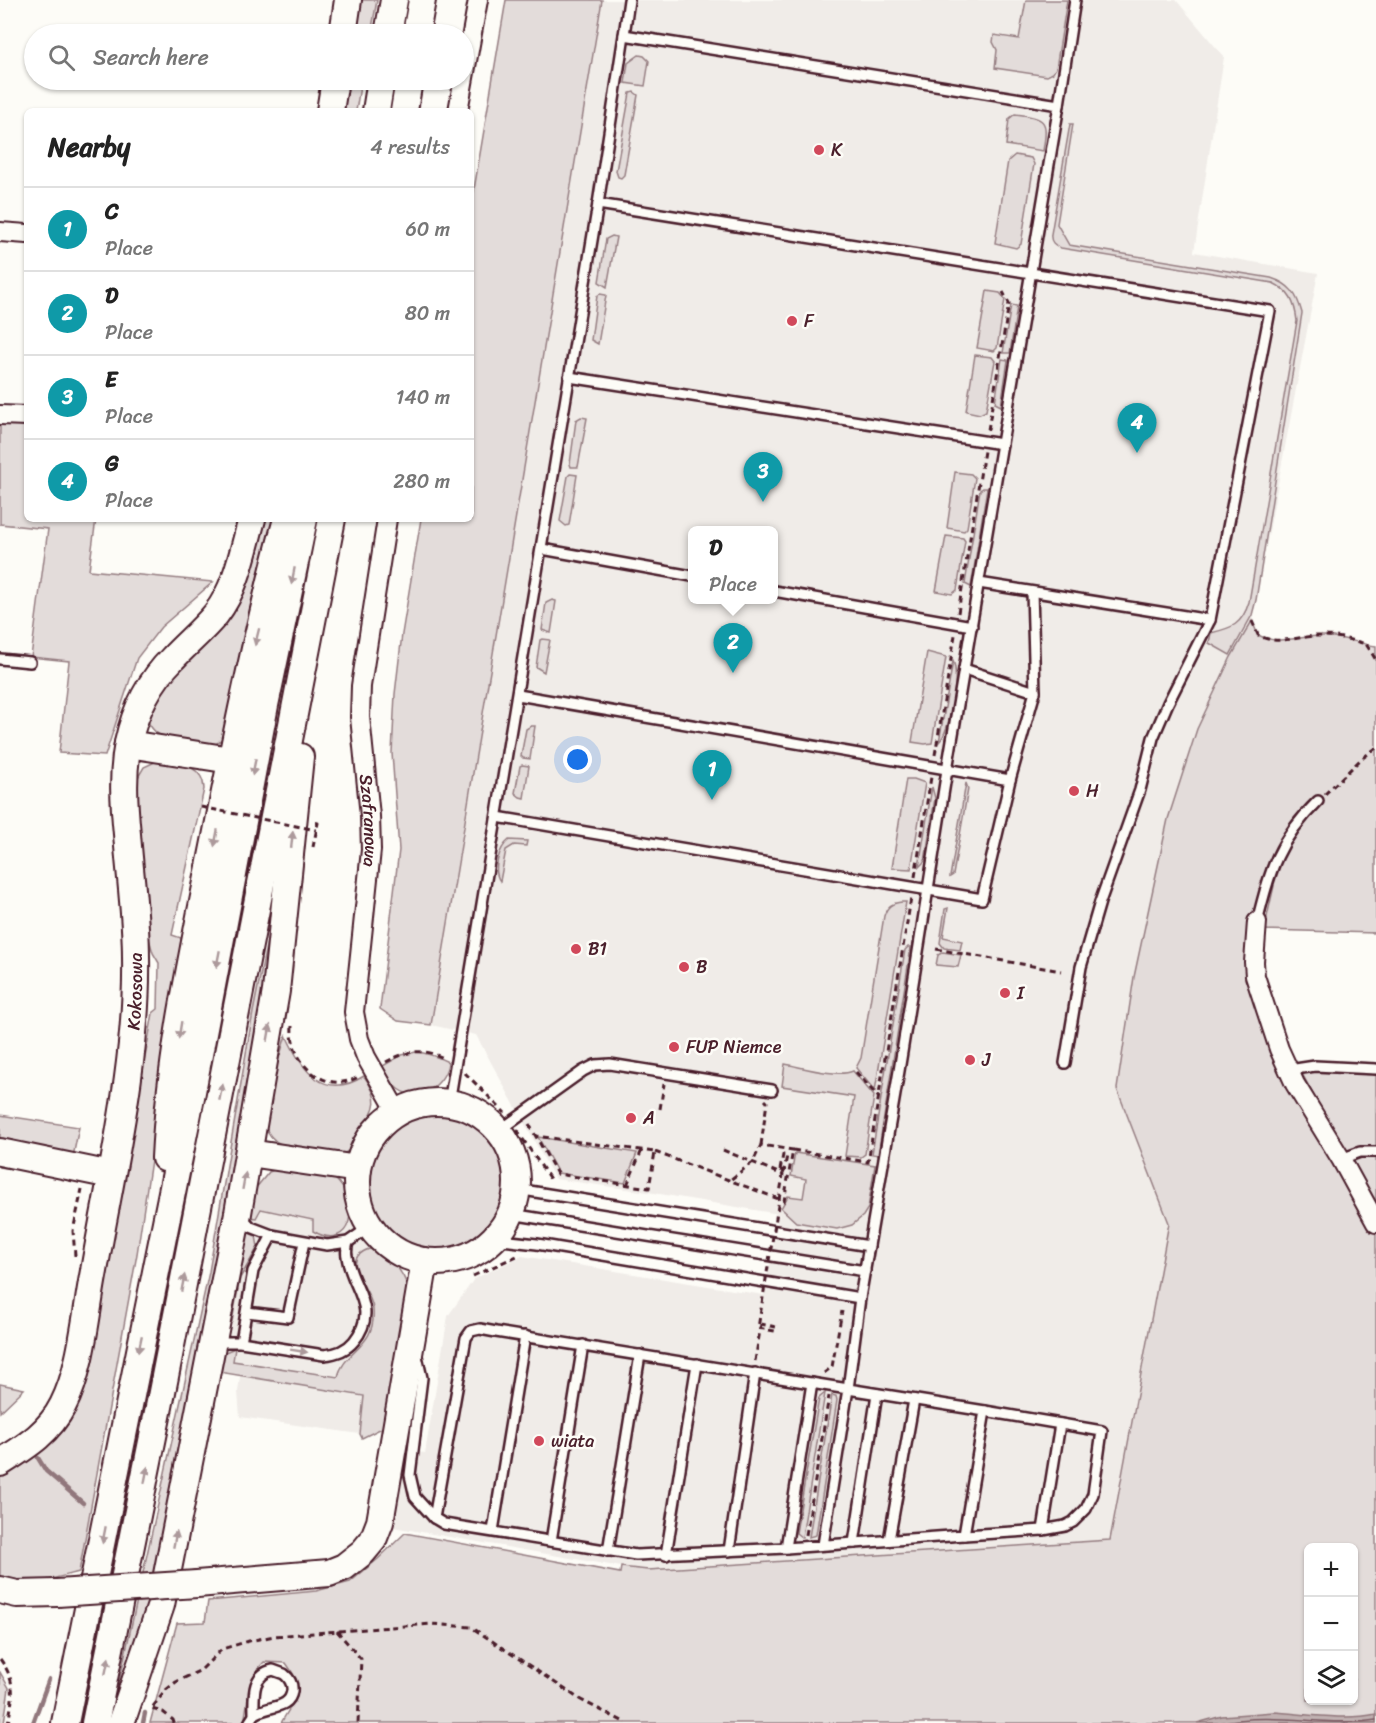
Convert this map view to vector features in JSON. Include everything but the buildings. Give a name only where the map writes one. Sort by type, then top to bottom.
[{"type":"main road","points":[[344,24],[348,0]]},
{"type":"main road","points":[[390,24],[394,0]]},
{"type":"main road","points":[[418,24],[422,0]]},
{"type":"main road","points":[[330,108],[333,90]]},
{"type":"main road","points":[[376,108],[379,90]]},
{"type":"main road","points":[[404,108],[407,90]]},
{"type":"main road","name":"Kokosowa","points":[[0,1463],[29,1445],[44,1432],[62,1408],[66,1398],[78,1354],[111,1175],[127,1082],[136,996],[135,923],[123,791],[128,744],[137,713],[150,687],[173,658],[211,620],[226,598],[239,566],[251,522]]},
{"type":"main road","points":[[161,1245],[166,1134],[188,978],[253,655],[286,522]]},
{"type":"main road","points":[[65,1723],[220,950],[265,705],[303,522]]},
{"type":"main road","points":[[95,1723],[159,1408],[331,522]]},
{"type":"main road","points":[[121,1723],[161,1605],[212,1353],[249,1153],[276,991],[299,773],[306,651]]},
{"type":"main road","points":[[128,744],[231,760]]},
{"type":"main road","points":[[449,1103],[476,1113],[499,1131],[513,1158],[517,1189],[511,1214],[493,1239],[473,1254],[462,1258],[437,1262],[425,1261],[396,1250],[383,1241],[371,1226],[361,1207],[358,1194],[358,1169],[369,1141],[378,1129],[398,1113],[424,1104],[449,1103]]},
{"type":"main road","points":[[0,1152],[111,1175]]},
{"type":"main road","points":[[249,1153],[358,1169]]},
{"type":"main road","points":[[0,1590],[17,1594],[57,1593],[197,1584],[329,1573],[344,1567],[363,1552],[373,1540],[380,1522],[425,1261]]},
{"type":"street","points":[[474,24],[478,0]]},
{"type":"street","points":[[459,108],[462,90]]},
{"type":"street","points":[[0,232],[24,234]]},
{"type":"street","points":[[0,415],[24,416]]},
{"type":"street","name":"Szafranowa","points":[[387,522],[361,686],[360,717],[370,816],[371,850],[354,1012],[357,1033],[366,1057],[398,1113]]},
{"type":"street","points":[[1257,922],[1255,976],[1279,1048],[1295,1084],[1341,1159],[1376,1223]]},
{"type":"lane","points":[[449,1103],[542,549],[629,0]]},
{"type":"lane","points":[[823,1545],[860,1298],[1075,0]]},
{"type":"lane","points":[[624,35],[1059,105]]},
{"type":"lane","points":[[598,204],[1270,311],[1210,620],[1153,738],[1140,790],[1100,902],[1081,967],[1065,1063]]},
{"type":"lane","points":[[569,377],[1002,444]]},
{"type":"lane","points":[[542,549],[688,575]]},
{"type":"lane","points":[[979,583],[1210,620]]},
{"type":"lane","points":[[497,817],[982,899],[1010,780],[1035,692],[1032,591]]},
{"type":"lane","points":[[778,592],[972,626]]},
{"type":"lane","points":[[0,659],[30,662]]},
{"type":"lane","points":[[964,669],[1035,692]]},
{"type":"lane","points":[[518,695],[1010,780]]},
{"type":"lane","points":[[1257,922],[1277,854],[1302,817],[1318,801]]},
{"type":"lane","points":[[499,1131],[525,1117],[583,1071],[602,1064],[772,1090]]},
{"type":"lane","points":[[1289,1070],[1315,1066],[1376,1069]]},
{"type":"lane","points":[[1341,1159],[1360,1152],[1376,1152]]},
{"type":"lane","points":[[517,1189],[869,1246]]},
{"type":"lane","points":[[238,1213],[251,1227],[272,1235],[327,1245],[348,1242],[371,1226]]},
{"type":"lane","points":[[511,1214],[865,1271]]},
{"type":"lane","points":[[241,1342],[253,1271],[272,1235]]},
{"type":"lane","points":[[493,1239],[537,1244],[860,1298]]},
{"type":"lane","points":[[247,1311],[288,1317],[304,1242]]},
{"type":"lane","points":[[212,1353],[222,1342],[241,1342],[324,1355],[333,1355],[347,1348],[363,1327],[365,1314],[363,1298],[346,1255],[348,1242]]},
{"type":"lane","points":[[412,1336],[422,1378],[410,1475],[415,1497],[434,1518],[444,1524],[636,1555],[786,1548],[1043,1530],[1065,1526],[1073,1522],[1086,1509],[1093,1494],[1102,1431],[830,1386],[814,1379],[755,1368],[697,1364],[480,1329],[471,1331],[466,1338],[434,1518]]},
{"type":"lane","points":[[493,1531],[525,1336]]},
{"type":"lane","points":[[550,1541],[583,1345]]},
{"type":"lane","points":[[608,1551],[640,1355]]},
{"type":"lane","points":[[666,1554],[697,1364]]},
{"type":"lane","points":[[729,1551],[755,1368]]},
{"type":"lane","points":[[786,1548],[814,1379]]},
{"type":"lane","points":[[854,1543],[877,1394]]},
{"type":"lane","points":[[889,1540],[914,1400]]},
{"type":"lane","points":[[964,1534],[984,1411]]},
{"type":"lane","points":[[1043,1530],[1060,1424]]},
{"type":"lane","points":[[268,1671],[279,1671],[284,1674],[292,1686],[288,1701],[265,1710],[251,1719],[255,1685],[258,1680],[268,1671]]},
{"type":"path","points":[[1252,621],[1257,635],[1266,640],[1279,641],[1321,636],[1342,637],[1366,644],[1376,660]]},
{"type":"path","points":[[1318,801],[1344,774],[1376,748]]},
{"type":"path","points":[[206,815],[208,805]]},
{"type":"path","points":[[201,807],[316,830]]},
{"type":"path","points":[[761,1146],[868,1162],[904,944]]},
{"type":"path","points":[[936,949],[1061,970]]},
{"type":"path","points":[[855,1072],[879,1098]]},
{"type":"path","points":[[660,1109],[665,1082]]},
{"type":"path","points":[[730,1180],[753,1162],[761,1146],[767,1102],[763,1098]]},
{"type":"path","points":[[525,1117],[557,1174],[649,1190],[655,1152]]},
{"type":"path","points":[[525,1117],[518,1132],[553,1182]]},
{"type":"path","points":[[536,1136],[655,1152],[784,1201],[793,1150]]},
{"type":"path","points":[[627,1185],[642,1150]]},
{"type":"path","points":[[723,1150],[783,1175]]},
{"type":"path","points":[[755,1368],[761,1324],[776,1327],[775,1331],[758,1328],[783,1175],[786,1156],[783,1155],[780,1170],[789,1171]]},
{"type":"path","points":[[76,1258],[73,1231],[82,1184]]},
{"type":"path","points":[[473,1276],[523,1253]]},
{"type":"path","points":[[805,1537],[842,1311]]},
{"type":"path","points":[[814,1379],[832,1367]]},
{"type":"path","points":[[174,1723],[163,1712],[151,1710],[166,1690],[176,1682],[201,1670],[222,1649],[274,1636],[431,1624],[471,1627],[581,1700],[626,1723]]},
{"type":"path","points":[[337,1631],[361,1659],[358,1723]]},
{"type":"path","points":[[0,1659],[10,1674],[13,1692],[8,1723]]},
{"type":"shaded area","points":[[359,0],[377,0],[373,24],[355,24]]},
{"type":"shaded area","points":[[506,0],[602,0],[431,1025],[398,1021],[380,1009],[399,850],[392,753],[395,694],[402,634],[421,522],[474,522],[474,189]]},
{"type":"shaded area","points":[[602,0],[1176,0],[1224,57],[1194,252],[1318,273],[1252,621],[1231,657],[1197,729],[1168,819],[1134,977],[1117,1089],[1169,1223],[1110,1540],[648,1570],[393,1527],[405,1450],[425,1453],[448,1316],[474,1279],[522,1256],[764,1295],[779,1214],[555,1179],[476,1035],[431,1025]]},
{"type":"shaded area","points":[[1026,0],[1067,0],[1056,68],[1047,76],[995,68],[997,50],[993,42],[994,35],[1019,39]]},
{"type":"shaded area","points":[[639,55],[649,61],[645,86],[625,83],[628,63]]},
{"type":"shaded area","points":[[343,90],[359,90],[356,108],[340,108]]},
{"type":"shaded area","points":[[634,92],[638,95],[624,175],[621,178],[618,177],[616,171],[630,93]]},
{"type":"shaded area","points":[[1015,114],[1034,117],[1043,122],[1045,133],[1043,151],[1006,145],[1009,119]]},
{"type":"shaded area","points":[[1070,124],[1073,124],[1057,224],[1069,245],[1271,278],[1288,287],[1300,306],[1302,313],[1256,600],[1252,615],[1230,655],[1209,643],[1211,633],[1230,627],[1239,621],[1249,602],[1297,321],[1295,309],[1288,294],[1273,283],[1061,248],[1054,244],[1051,234]]},
{"type":"shaded area","points":[[1015,155],[1031,158],[1034,164],[1021,244],[1016,248],[995,243],[1008,161]]},
{"type":"shaded area","points":[[616,237],[607,287],[599,282],[606,239]]},
{"type":"shaded area","points":[[987,291],[1000,293],[1005,299],[997,348],[994,351],[977,348]]},
{"type":"shaded area","points":[[606,295],[598,344],[591,340],[597,296]]},
{"type":"shaded area","points":[[1011,305],[1017,306],[1010,353],[1003,353]]},
{"type":"shaded area","points":[[975,355],[992,357],[995,361],[986,411],[980,414],[966,411]]},
{"type":"shaded area","points":[[1002,359],[1008,360],[1001,406],[995,403]]},
{"type":"shaded area","points":[[0,415],[24,416],[24,522],[96,522],[89,570],[213,582],[161,627],[137,658],[105,756],[59,753],[69,661],[31,657],[48,529],[0,524]]},
{"type":"shaded area","points":[[581,417],[587,418],[578,467],[571,467],[576,420]]},
{"type":"shaded area","points":[[955,472],[971,474],[975,478],[967,528],[964,531],[947,528]]},
{"type":"shaded area","points":[[570,474],[577,475],[569,525],[566,526],[560,521]]},
{"type":"shaded area","points":[[987,488],[971,587],[965,584],[980,490]]},
{"type":"shaded area","points":[[259,522],[274,522],[229,732],[214,746],[184,743],[164,738],[156,733],[146,716]]},
{"type":"shaded area","points":[[314,522],[322,522],[85,1723],[77,1723]]},
{"type":"shaded area","points":[[946,536],[963,538],[965,541],[957,590],[952,594],[936,591]]},
{"type":"shaded area","points":[[556,601],[551,633],[542,630],[546,603]]},
{"type":"shaded area","points":[[1252,621],[1258,635],[1274,640],[1324,636],[1376,646],[1376,933],[1264,930],[1274,886],[1264,885],[1247,940],[1252,990],[1376,1223],[1376,1723],[281,1723],[295,1700],[298,1687],[286,1663],[264,1662],[252,1682],[244,1723],[150,1723],[177,1623],[205,1622],[208,1601],[316,1591],[350,1582],[405,1533],[620,1573],[621,1567],[648,1570],[1110,1540],[1169,1223],[1117,1089],[1134,977],[1168,819],[1197,729],[1231,657]]},
{"type":"shaded area","points":[[542,639],[550,640],[544,672],[536,667]]},
{"type":"shaded area","points":[[927,652],[946,657],[932,743],[925,744],[912,742]]},
{"type":"shaded area","points":[[953,661],[955,690],[953,703],[947,727],[939,742]]},
{"type":"shaded area","points":[[535,726],[530,759],[521,756],[526,729]]},
{"type":"shaded area","points":[[157,761],[188,766],[199,774],[203,780],[204,789],[172,935],[181,938],[176,992],[137,1254],[79,1572],[40,1581],[10,1581],[0,1578],[0,1476],[33,1455],[63,1426],[87,1380],[153,1013],[158,1009],[159,963],[153,953],[148,935],[139,843],[137,789],[137,779],[144,767]]},
{"type":"shaded area","points":[[522,765],[529,766],[524,798],[515,793]]},
{"type":"shaded area","points":[[906,779],[925,783],[911,869],[892,868]]},
{"type":"shaded area","points":[[966,783],[968,789],[953,875],[950,877]]},
{"type":"shaded area","points":[[932,787],[935,798],[926,855],[925,861],[919,867]]},
{"type":"shaded area","points":[[509,840],[527,841],[526,846],[514,845],[506,850],[500,881],[497,871],[498,859],[502,848]]},
{"type":"shaded area","points":[[276,896],[270,960],[241,1145],[140,1648],[110,1723],[209,1272],[253,1012]]},
{"type":"shaded area","points":[[906,902],[875,1091],[856,1068],[861,1058],[884,916],[890,906]]},
{"type":"shaded area","points":[[948,908],[943,937],[962,941],[960,950],[944,948],[940,943],[945,909]]},
{"type":"shaded area","points":[[911,947],[878,1155],[872,1154],[905,950]]},
{"type":"shaded area","points":[[943,952],[961,955],[958,967],[936,965],[938,955]]},
{"type":"shaded area","points":[[286,1035],[306,1070],[315,1078],[337,1085],[349,1083],[364,1076],[370,1085],[375,1098],[373,1110],[354,1144],[345,1153],[323,1154],[286,1146],[273,1139],[265,1127],[272,1082]]},
{"type":"shaded area","points":[[416,1052],[448,1062],[437,1084],[423,1093],[406,1093],[391,1082],[381,1067],[402,1055]]},
{"type":"shaded area","points":[[785,1064],[829,1073],[853,1071],[874,1096],[865,1154],[861,1157],[845,1156],[854,1097],[782,1086]]},
{"type":"shaded area","points":[[1299,1068],[1376,1072],[1376,1205],[1363,1187]]},
{"type":"shaded area","points":[[0,1115],[79,1127],[69,1177],[0,1167]]},
{"type":"shaded area","points":[[437,1115],[463,1120],[485,1135],[500,1157],[505,1183],[500,1209],[485,1231],[463,1246],[437,1251],[411,1246],[389,1231],[374,1209],[369,1183],[374,1157],[389,1135],[411,1120]]},
{"type":"shaded area","points":[[538,1137],[637,1153],[625,1183],[558,1173]]},
{"type":"shaded area","points":[[795,1153],[875,1165],[868,1208],[863,1216],[852,1225],[837,1229],[796,1222],[781,1208],[788,1196],[803,1198],[806,1179],[791,1176]]},
{"type":"shaded area","points":[[274,1170],[334,1178],[343,1188],[348,1200],[349,1222],[344,1231],[337,1236],[326,1236],[313,1231],[313,1220],[261,1209],[256,1218],[249,1217],[250,1195],[269,1172]]},
{"type":"shaded area","points":[[261,1209],[313,1220],[312,1228],[351,1216],[351,1211],[360,1231],[375,1249],[364,1250],[357,1273],[371,1295],[373,1323],[359,1348],[340,1366],[338,1377],[233,1361],[227,1350],[240,1278],[258,1243],[253,1234],[246,1235],[247,1210],[260,1214]]},
{"type":"shaded area","points":[[249,1233],[256,1236],[258,1247],[240,1278],[230,1323],[246,1235]]},
{"type":"shaded area","points":[[369,1249],[382,1254],[393,1263],[403,1275],[408,1289],[386,1426],[362,1438],[360,1434],[364,1396],[219,1372],[225,1352],[235,1348],[233,1361],[338,1377],[346,1361],[365,1340],[373,1322],[371,1301],[356,1267],[356,1260],[360,1254]]},
{"type":"shaded area","points":[[240,1376],[364,1396],[360,1434],[240,1417],[238,1392]]},
{"type":"shaded area","points":[[0,1384],[24,1389],[0,1412]]},
{"type":"shaded area","points":[[825,1393],[801,1537],[796,1533],[819,1398]]},
{"type":"shaded area","points":[[832,1395],[836,1396],[837,1400],[816,1535],[809,1537]]},
{"type":"shaded area","points":[[0,1672],[9,1688],[4,1723],[0,1723]]},
{"type":"water","points":[[1274,1712],[1339,1717],[1376,1714],[1376,1723],[1197,1723],[1222,1716]]},
{"type":"waterway","points":[[38,1458],[46,1471],[83,1503]]},
{"type":"waterway","points":[[33,1723],[49,1679]]},
{"type":"waterway","points":[[143,1723],[145,1713]]},
{"type":"place","name":"K","points":[[819,150]]},
{"type":"place","name":"F","points":[[792,321]]},
{"type":"place","name":"G","points":[[1137,453]]},
{"type":"place","name":"E","points":[[763,502]]},
{"type":"place","name":"D","points":[[733,673]]},
{"type":"place","name":"H","points":[[1074,791]]},
{"type":"place","name":"C","points":[[712,800]]},
{"type":"place","name":"B1","points":[[576,949]]},
{"type":"place","name":"B","points":[[684,967]]},
{"type":"place","name":"I","points":[[1005,993]]},
{"type":"place","name":"FUP Niemce","points":[[674,1047]]},
{"type":"place","name":"J","points":[[970,1060]]},
{"type":"place","name":"A","points":[[631,1118]]},
{"type":"place","name":"wiata","points":[[539,1441]]}]
